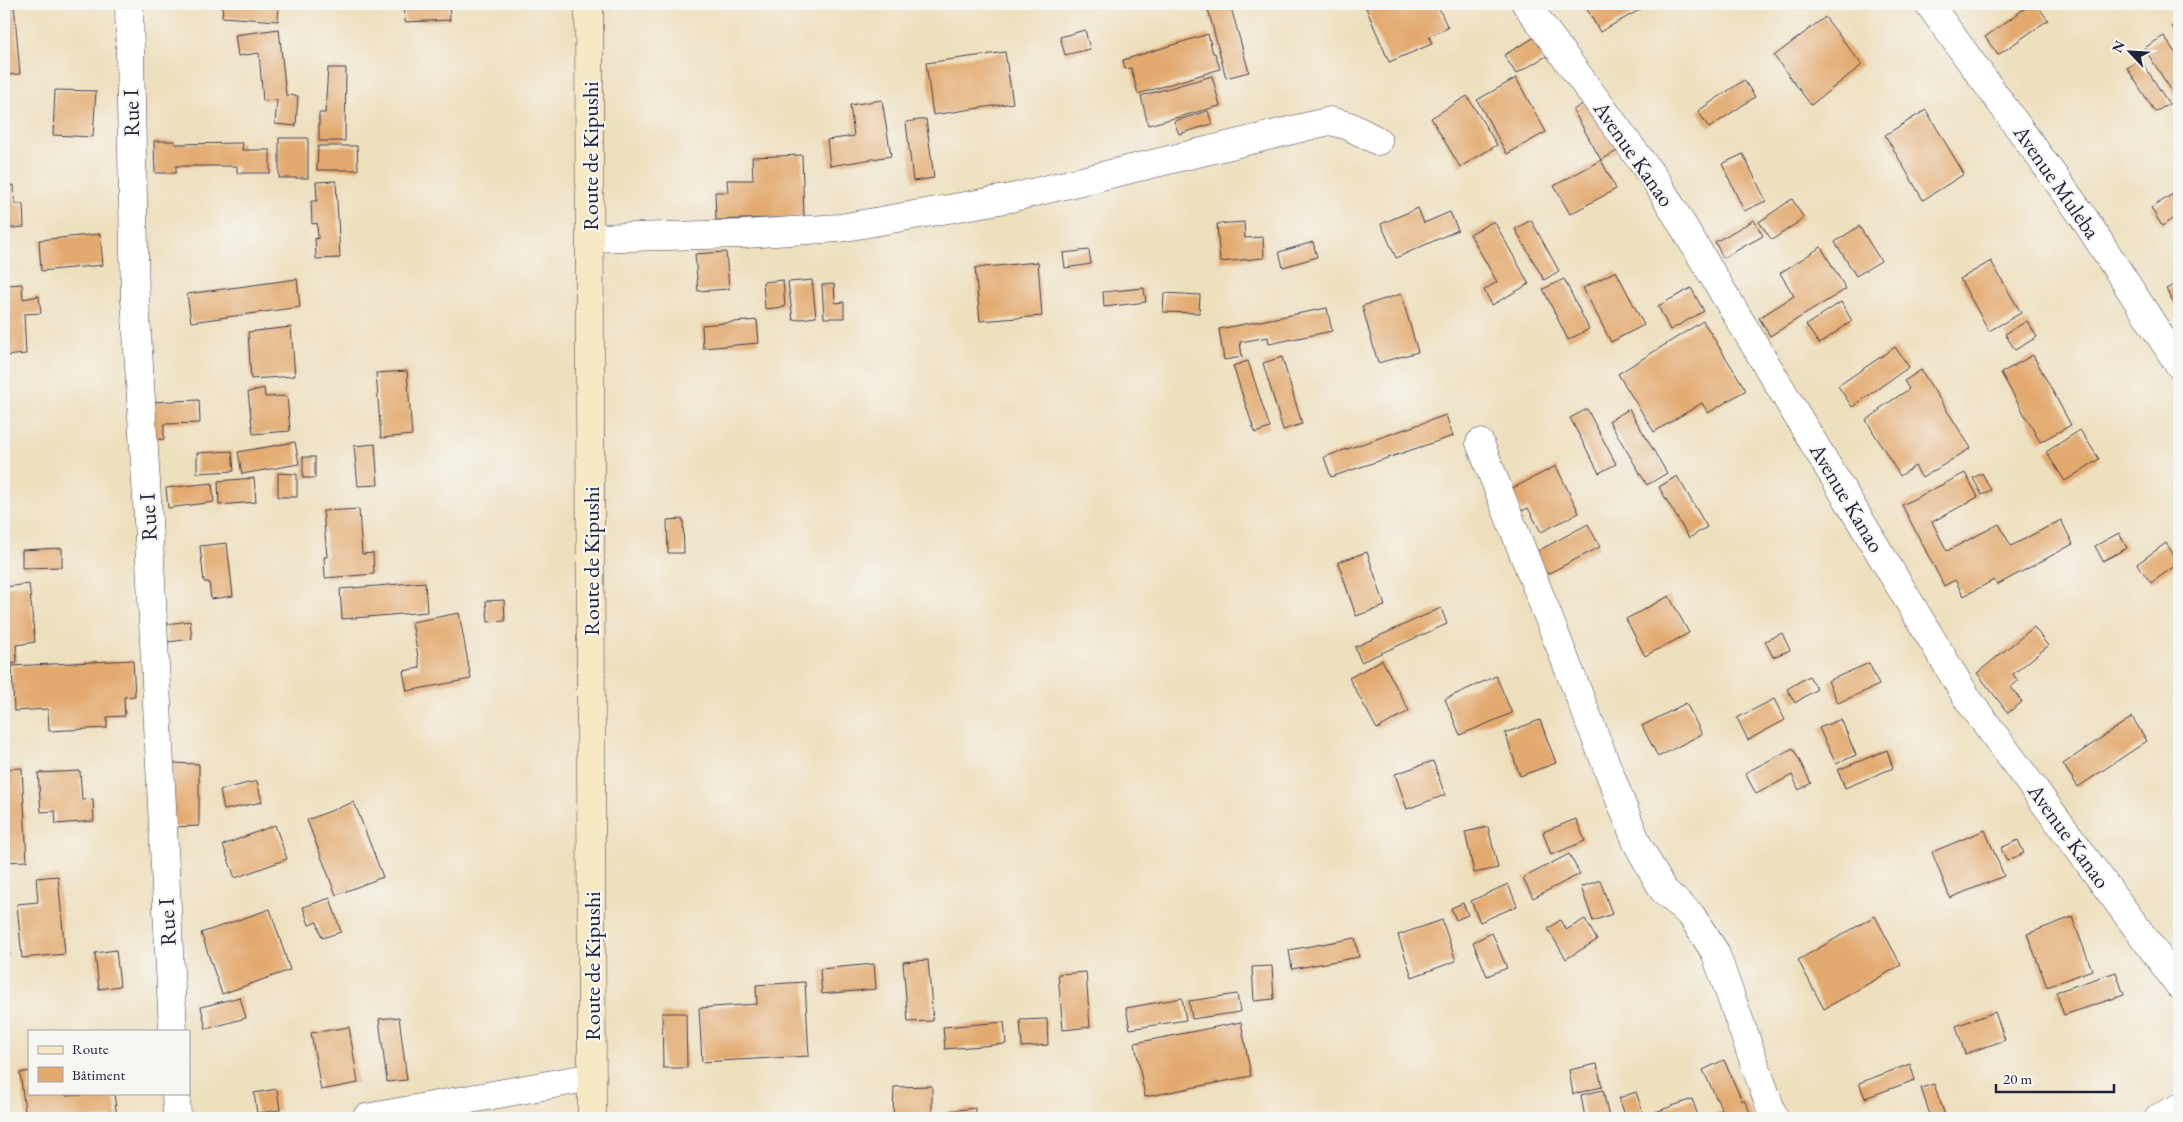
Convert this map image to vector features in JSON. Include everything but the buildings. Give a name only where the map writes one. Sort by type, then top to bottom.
[{"type":"main road","name":"Route de Kipushi","points":[[590,4],[592,1118]]},
{"type":"street","name":"Rue I","points":[[129,4],[135,299],[147,499],[173,1030]]},
{"type":"street","name":"Avenue Kanao","points":[[1526,4],[1656,181],[1968,698],[2179,985]]},
{"type":"street","name":"Avenue Muleba","points":[[1929,4],[2082,215],[2179,365]]},
{"type":"street","points":[[590,238],[744,234],[840,228],[1011,198],[1330,121],[1349,126],[1378,141]]},
{"type":"street","points":[[1480,443],[1637,843],[1663,890],[1691,915],[1715,952],[1774,1118]]},
{"type":"street","points":[[366,1118],[592,1077]]},
{"type":"street","points":[[176,1094],[178,1118]]},
{"type":"street","points":[[2158,1118],[2179,1108]]}]
